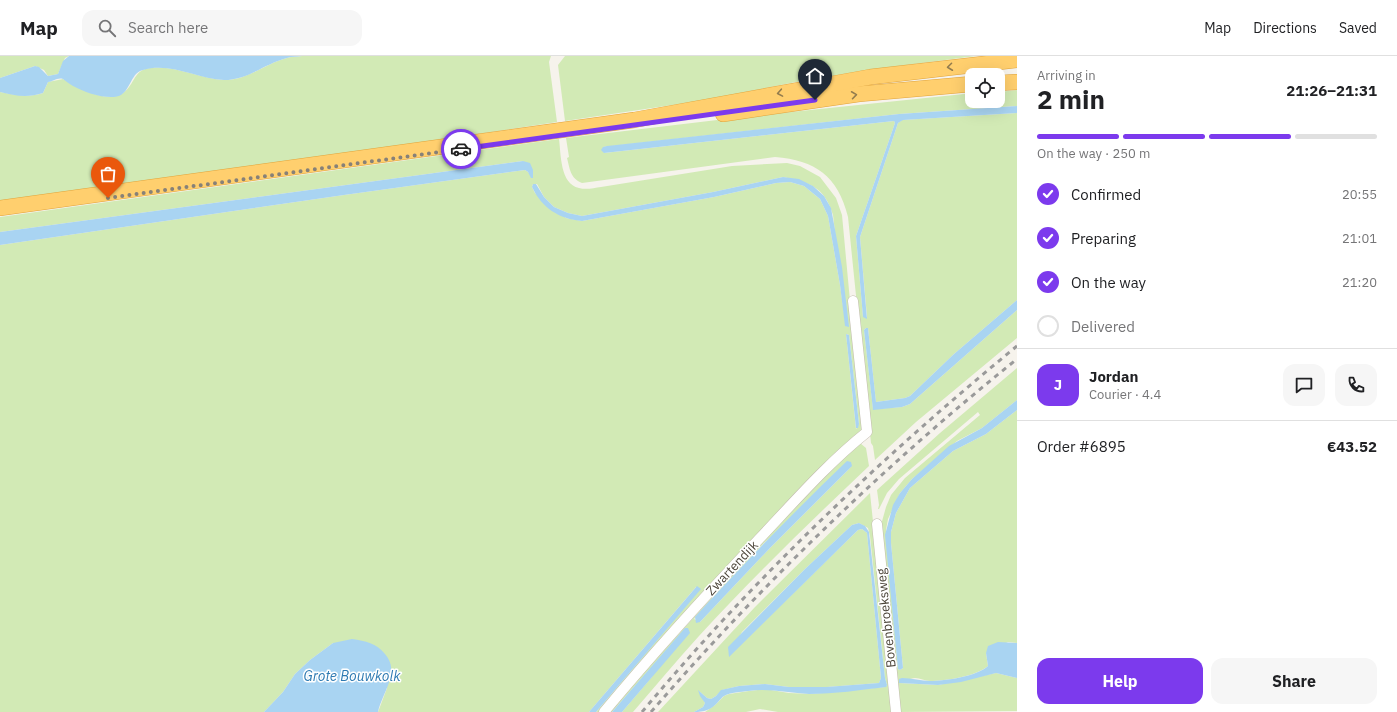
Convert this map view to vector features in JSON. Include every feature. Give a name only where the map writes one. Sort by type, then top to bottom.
[{"type":"highway","points":[[0,208],[634,120],[870,77],[1017,60]]},
{"type":"highway","points":[[1005,83],[1017,82]]},
{"type":"highway","points":[[0,213],[859,94],[965,85]]},
{"type":"street","name":"Zwartendijk","points":[[604,712],[688,613],[834,461],[868,432],[853,301]]},
{"type":"street","name":"Bovenbroeksweg","points":[[877,524],[896,712]]},
{"type":"green space","points":[[0,56],[69,56],[65,58],[58,74],[48,76],[44,70],[35,66],[0,78]]},
{"type":"green space","points":[[551,56],[549,62],[557,122],[162,182],[0,204],[0,92],[22,96],[37,95],[43,93],[48,82],[63,79],[96,95],[106,97],[122,93],[129,87],[137,75],[145,69],[169,68],[225,80],[241,77],[279,60],[289,57]]},
{"type":"green space","points":[[565,56],[976,56],[868,70],[796,82],[706,100],[565,121],[558,65]]},
{"type":"green space","points":[[1017,90],[1017,106],[1005,107],[1005,91]]},
{"type":"green space","points":[[965,94],[965,108],[988,108],[899,114],[603,147],[604,153],[894,121],[895,123],[856,236],[863,317],[867,317],[860,237],[898,123],[902,120],[1017,113],[1017,300],[954,354],[910,396],[905,398],[876,402],[868,328],[866,328],[864,330],[873,409],[902,407],[910,404],[1017,310],[1017,338],[916,422],[875,460],[873,446],[871,443],[848,217],[844,203],[838,191],[823,173],[813,166],[802,162],[775,157],[582,183],[575,179],[570,169],[567,158],[569,157],[566,138],[734,118]]},
{"type":"green space","points":[[559,139],[561,160],[565,175],[568,181],[582,189],[732,166],[787,163],[800,166],[820,177],[836,198],[842,215],[862,430],[601,712],[596,712],[700,589],[696,587],[589,712],[378,712],[387,688],[333,643],[310,660],[295,674],[283,692],[264,712],[0,712],[0,245],[525,170],[533,178],[523,161],[0,232],[0,217]],"holes":[[[783,177],[801,181],[815,187],[829,205],[833,215],[846,327],[828,216],[820,199],[804,186],[790,182],[776,183],[714,197],[582,221],[566,218],[535,193],[532,187],[533,184],[537,184],[544,197],[554,207],[568,213],[582,216],[713,192]],[[846,334],[849,335],[859,424],[856,429]]]},
{"type":"green space","points":[[1017,368],[1017,400],[982,428],[957,441],[912,479],[900,493],[888,519],[886,530],[898,669],[900,670],[903,668],[891,543],[891,532],[896,513],[910,488],[953,451],[986,434],[1017,410],[1017,643],[1008,642],[986,653],[988,666],[976,673],[936,681],[915,678],[899,683],[938,685],[996,673],[1017,678],[1017,711],[898,712],[881,525],[891,495],[905,478],[980,415],[978,412],[899,479],[887,493],[879,509],[877,490],[940,433]]},
{"type":"green space","points":[[860,443],[866,448],[869,466],[740,592],[690,645],[633,712],[622,712],[651,678],[686,628],[612,712],[608,712],[802,498]],"holes":[[[852,466],[770,548],[700,622],[694,619],[764,543]]]},
{"type":"green space","points":[[870,493],[893,712],[778,712],[760,709],[746,712],[705,712],[724,696],[749,691],[765,689],[789,693],[812,694],[885,687],[887,685],[870,536],[868,528],[859,523],[852,525],[805,569],[742,632],[729,656],[858,530],[862,529],[867,533],[881,678],[879,683],[827,687],[789,687],[765,684],[739,686],[722,690],[711,699],[707,698],[699,691],[705,703],[703,707],[694,712],[658,712],[755,607]]},
{"type":"water","points":[[69,56],[302,56],[279,60],[241,77],[224,80],[204,77],[174,69],[153,68],[143,70],[135,75],[124,93],[120,96],[114,97],[98,96],[73,86],[63,79],[48,82],[43,93],[37,95],[22,96],[0,92],[0,78],[35,66],[39,67],[48,76],[58,74],[63,61]]},
{"type":"water","points":[[1017,106],[1017,113],[903,120],[898,123],[860,237],[867,319],[863,317],[856,236],[895,123],[894,121],[604,153],[601,150],[603,147],[607,146],[899,114]]},
{"type":"water","points":[[523,161],[530,163],[533,170],[533,178],[531,178],[525,170],[0,245],[0,232]]},
{"type":"water","points":[[783,177],[799,179],[813,186],[824,196],[831,208],[842,267],[849,327],[845,326],[840,285],[828,216],[820,199],[804,186],[790,182],[776,183],[714,197],[582,221],[566,218],[552,211],[541,201],[532,187],[533,184],[536,184],[544,197],[554,207],[568,213],[582,216],[713,192]]},
{"type":"water","points":[[1017,300],[1017,310],[910,404],[902,407],[873,410],[864,330],[866,328],[868,328],[876,402],[905,398],[910,396],[954,354]]},
{"type":"water","points":[[846,334],[849,335],[859,424],[858,428],[856,428]]},
{"type":"water","points":[[1017,400],[1017,410],[986,434],[953,451],[910,488],[896,513],[891,532],[891,543],[903,668],[900,670],[898,669],[885,535],[893,505],[900,493],[912,479],[949,446],[982,428]]},
{"type":"water","points":[[847,461],[851,462],[852,466],[770,548],[700,622],[696,623],[695,617],[713,597]]},
{"type":"water","points":[[859,523],[865,526],[869,532],[887,685],[886,687],[819,694],[764,690],[736,692],[723,696],[710,709],[694,712],[703,707],[705,703],[698,690],[707,698],[711,699],[721,690],[739,686],[765,684],[789,687],[826,687],[879,683],[881,678],[867,533],[862,529],[858,530],[729,657],[728,647],[805,569],[852,525]]},
{"type":"water","points":[[697,586],[701,589],[596,712],[589,712]]},
{"type":"water","points":[[685,628],[688,628],[690,633],[622,712],[612,712]]},
{"type":"water","name":"Grote Bouwkolk","points":[[352,639],[366,642],[378,647],[382,650],[389,661],[391,675],[378,712],[264,712],[283,692],[295,674],[310,660],[333,643]]},
{"type":"water","points":[[998,642],[1017,643],[1017,678],[996,673],[961,682],[938,685],[899,683],[899,679],[902,678],[936,681],[977,673],[988,666],[986,653],[988,646]]},
{"type":"railway","points":[[642,712],[729,614],[821,520],[917,431],[1017,346]]},
{"type":"railway","points":[[651,712],[736,618],[826,527],[920,441],[1017,359]]},
{"type":"way so far","points":[[108,198],[461,149]]},
{"type":"route","points":[[461,149],[815,100]]}]
